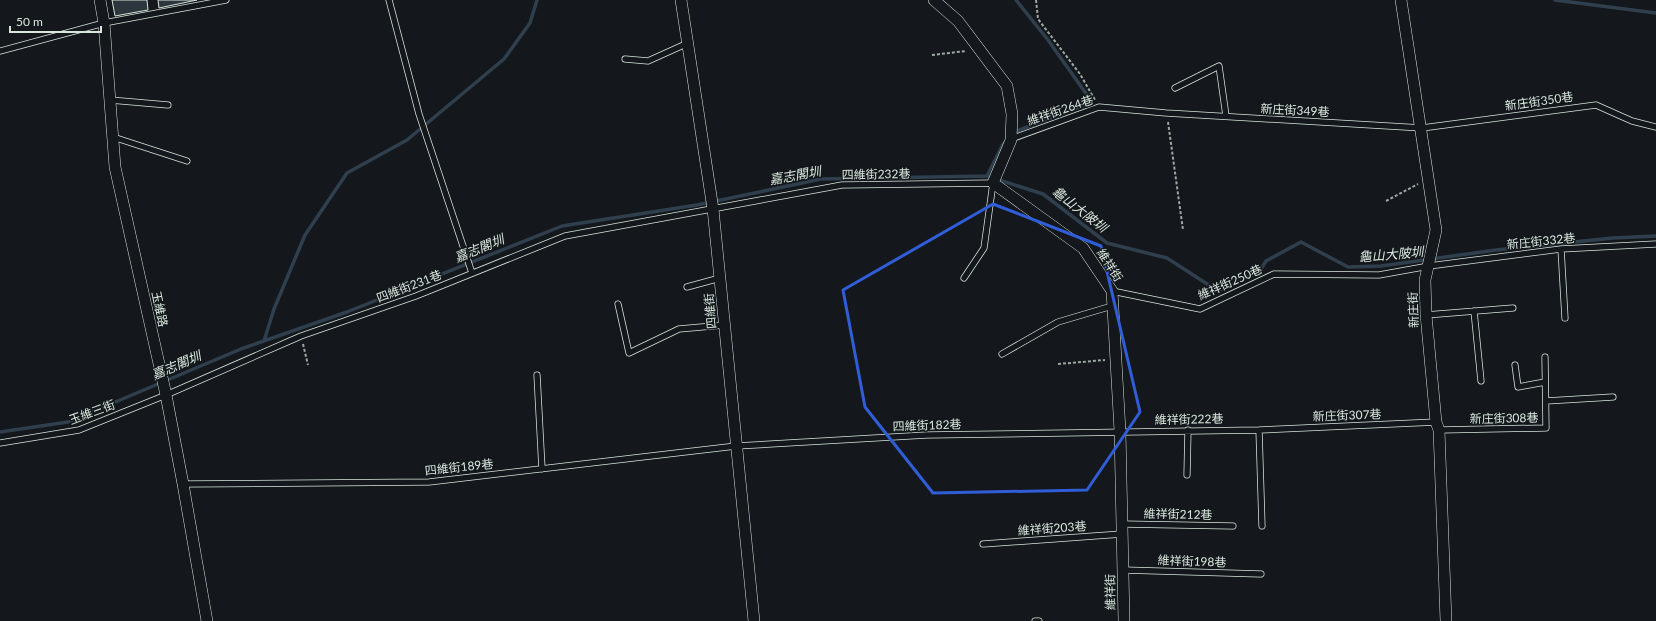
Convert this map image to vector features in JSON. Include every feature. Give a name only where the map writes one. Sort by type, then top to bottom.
[{"type":"street","name":"玉維路","points":[[100,0],[104,23],[115,167],[166,395],[207,621]]},
{"type":"street","name":"四維街","points":[[682,0],[713,209],[754,621]]},
{"type":"street","points":[[934,0],[958,21],[1007,86],[1012,114],[1010,140],[993,183]]},
{"type":"street","name":"新庄街","points":[[1401,0],[1422,128],[1436,230],[1425,280],[1426,315],[1437,426],[1446,621]]},
{"type":"street","name":"維祥街","points":[[993,183],[1083,248],[1112,291],[1120,431],[1124,621]]},
{"type":"lane","points":[[0,51],[104,23],[226,0]]},
{"type":"lane","points":[[389,0],[420,114],[472,273]]},
{"type":"lane","points":[[625,59],[648,61],[688,43]]},
{"type":"lane","points":[[1175,88],[1219,66],[1226,116]]},
{"type":"lane","points":[[110,100],[168,104]]},
{"type":"lane","name":"新庄街350巷","points":[[1422,128],[1596,105],[1632,121],[1656,127]]},
{"type":"lane","name":"維祥街264巷","points":[[1010,140],[1099,107],[1166,113]]},
{"type":"lane","name":"新庄街349巷","points":[[1166,113],[1422,128]]},
{"type":"lane","points":[[113,137],[187,161]]},
{"type":"lane","points":[[964,278],[984,248],[993,183]]},
{"type":"lane","name":"四維街232巷","points":[[713,209],[842,185],[993,183]]},
{"type":"lane","name":"四維街231巷","points":[[166,395],[301,336],[416,296],[565,236],[713,209]]},
{"type":"lane","name":"新庄街332巷","points":[[1429,266],[1561,249],[1656,244]]},
{"type":"lane","points":[[1561,249],[1565,318]]},
{"type":"lane","name":"維祥街250巷","points":[[1112,291],[1200,309],[1274,274],[1379,275],[1429,266]]},
{"type":"lane","points":[[687,287],[720,278]]},
{"type":"lane","points":[[618,304],[629,353],[679,329],[724,325]]},
{"type":"lane","points":[[1002,354],[1058,322],[1112,306]]},
{"type":"lane","points":[[1426,315],[1513,308]]},
{"type":"lane","points":[[1474,311],[1481,381]]},
{"type":"lane","name":"新庄街308巷","points":[[1437,426],[1546,428],[1545,357]]},
{"type":"lane","points":[[1515,365],[1518,387],[1545,382]]},
{"type":"lane","points":[[537,375],[542,469]]},
{"type":"lane","name":"玉維三街","points":[[0,444],[80,430],[166,395]]},
{"type":"lane","points":[[1546,400],[1613,397]]},
{"type":"lane","name":"新庄街307巷","points":[[1259,430],[1437,426]]},
{"type":"lane","points":[[1187,475],[1188,430]]},
{"type":"lane","points":[[1259,430],[1262,526]]},
{"type":"lane","name":"維祥街222巷","points":[[1120,431],[1259,430]]},
{"type":"lane","name":"四維街182巷","points":[[736,446],[926,435],[1120,431]]},
{"type":"lane","name":"四維街189巷","points":[[183,484],[429,482],[736,446]]},
{"type":"lane","name":"維祥街212巷","points":[[1122,529],[1233,526]]},
{"type":"lane","name":"維祥街203巷","points":[[983,544],[1122,529]]},
{"type":"lane","name":"維祥街198巷","points":[[1123,570],[1261,574]]},
{"type":"path","points":[[1036,0],[1038,18],[1080,74],[1099,107]]},
{"type":"path","points":[[932,56],[980,49]]},
{"type":"path","points":[[1166,113],[1184,230]]},
{"type":"path","points":[[1386,201],[1429,179]]},
{"type":"path","points":[[301,336],[308,365]]},
{"type":"path","points":[[1058,364],[1115,359]]},
{"type":"highlighted area","points":[[993,204],[1101,246],[1140,412],[1087,490],[933,493],[865,407],[843,290]]},
{"type":"building","points":[[112,0],[147,0],[148,10],[115,16]]},
{"type":"building","points":[[158,0],[197,0],[159,8]]},
{"type":"waterway","points":[[264,341],[274,309],[305,235],[347,173],[407,140],[504,59],[530,23],[537,0]]},
{"type":"waterway","points":[[1014,133],[1092,102],[1048,40],[1016,0]]},
{"type":"waterway","points":[[1555,0],[1656,13]]},
{"type":"waterway","points":[[987,176],[1003,144],[1007,140]]},
{"type":"waterway","name":"嘉志閣圳","points":[[0,432],[68,422],[241,349],[347,312],[562,226],[697,205],[821,179],[987,176],[1043,194],[1107,243],[1167,258],[1218,291],[1259,272],[1266,261],[1301,242],[1348,267],[1381,266],[1496,250],[1613,238],[1656,236]]},
{"type":"water label","name":"龜山大陂圳","points":[[1080,209]]},
{"type":"water label","name":"龜山大陂圳","points":[[1391,254]]}]
